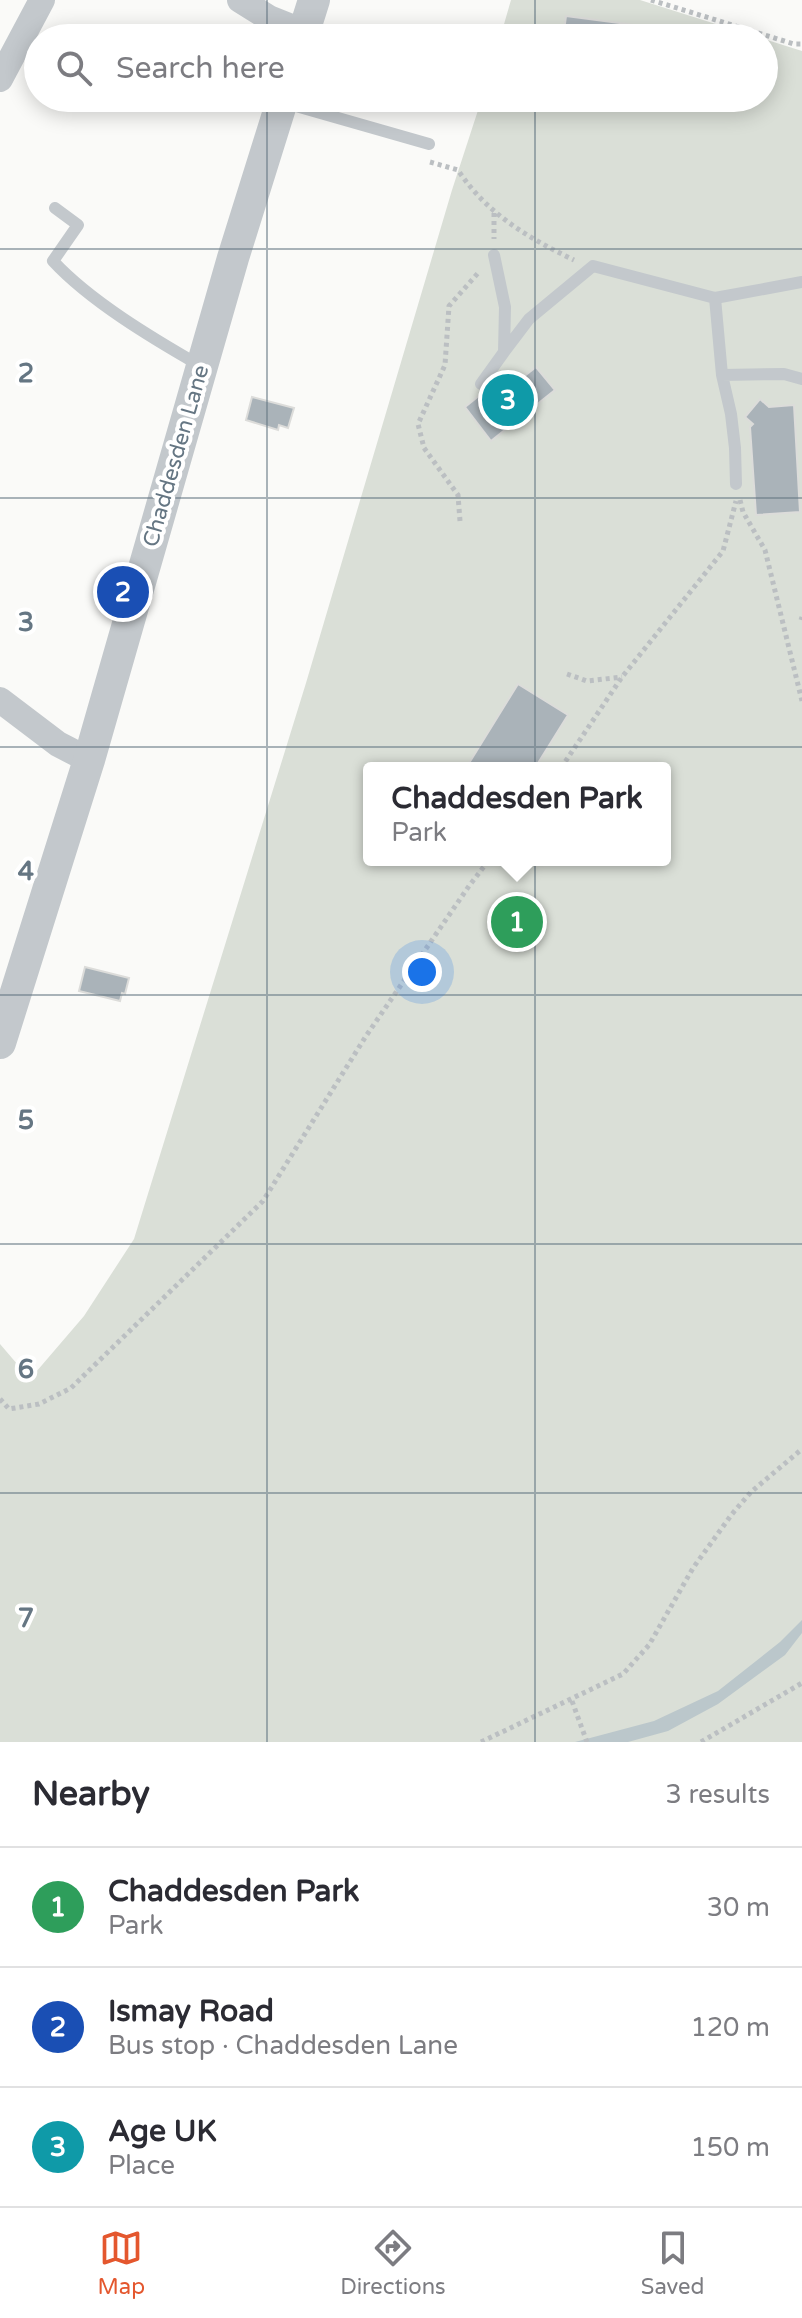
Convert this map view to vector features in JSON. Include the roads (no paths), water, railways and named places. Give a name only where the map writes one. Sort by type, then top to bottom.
[{"type":"street","points":[[29,24],[42,0]]},
{"type":"street","points":[[240,0],[281,24]]},
{"type":"street","points":[[306,24],[314,0]]},
{"type":"street","points":[[0,79],[24,34]]},
{"type":"street","name":"Chaddesden Lane","points":[[0,1043],[89,760],[201,367],[278,112]]},
{"type":"street","points":[[0,700],[58,744],[89,760]]},
{"type":"lane","points":[[322,112],[429,144]]},
{"type":"lane","points":[[55,208],[78,225],[53,261],[135,326],[201,367]]},
{"type":"lane","points":[[489,256],[505,307],[504,352]]},
{"type":"lane","points":[[481,384],[529,319],[593,266],[715,298],[802,282]]},
{"type":"lane","points":[[715,298],[722,375],[731,414],[736,484]]},
{"type":"lane","points":[[722,375],[784,374],[802,379]]},
{"type":"place","name":"Age UK","points":[[508,400]]},
{"type":"place","name":"Ismay Road","points":[[123,592]]},
{"type":"place","name":"Chaddesden Park","points":[[517,922]]}]
